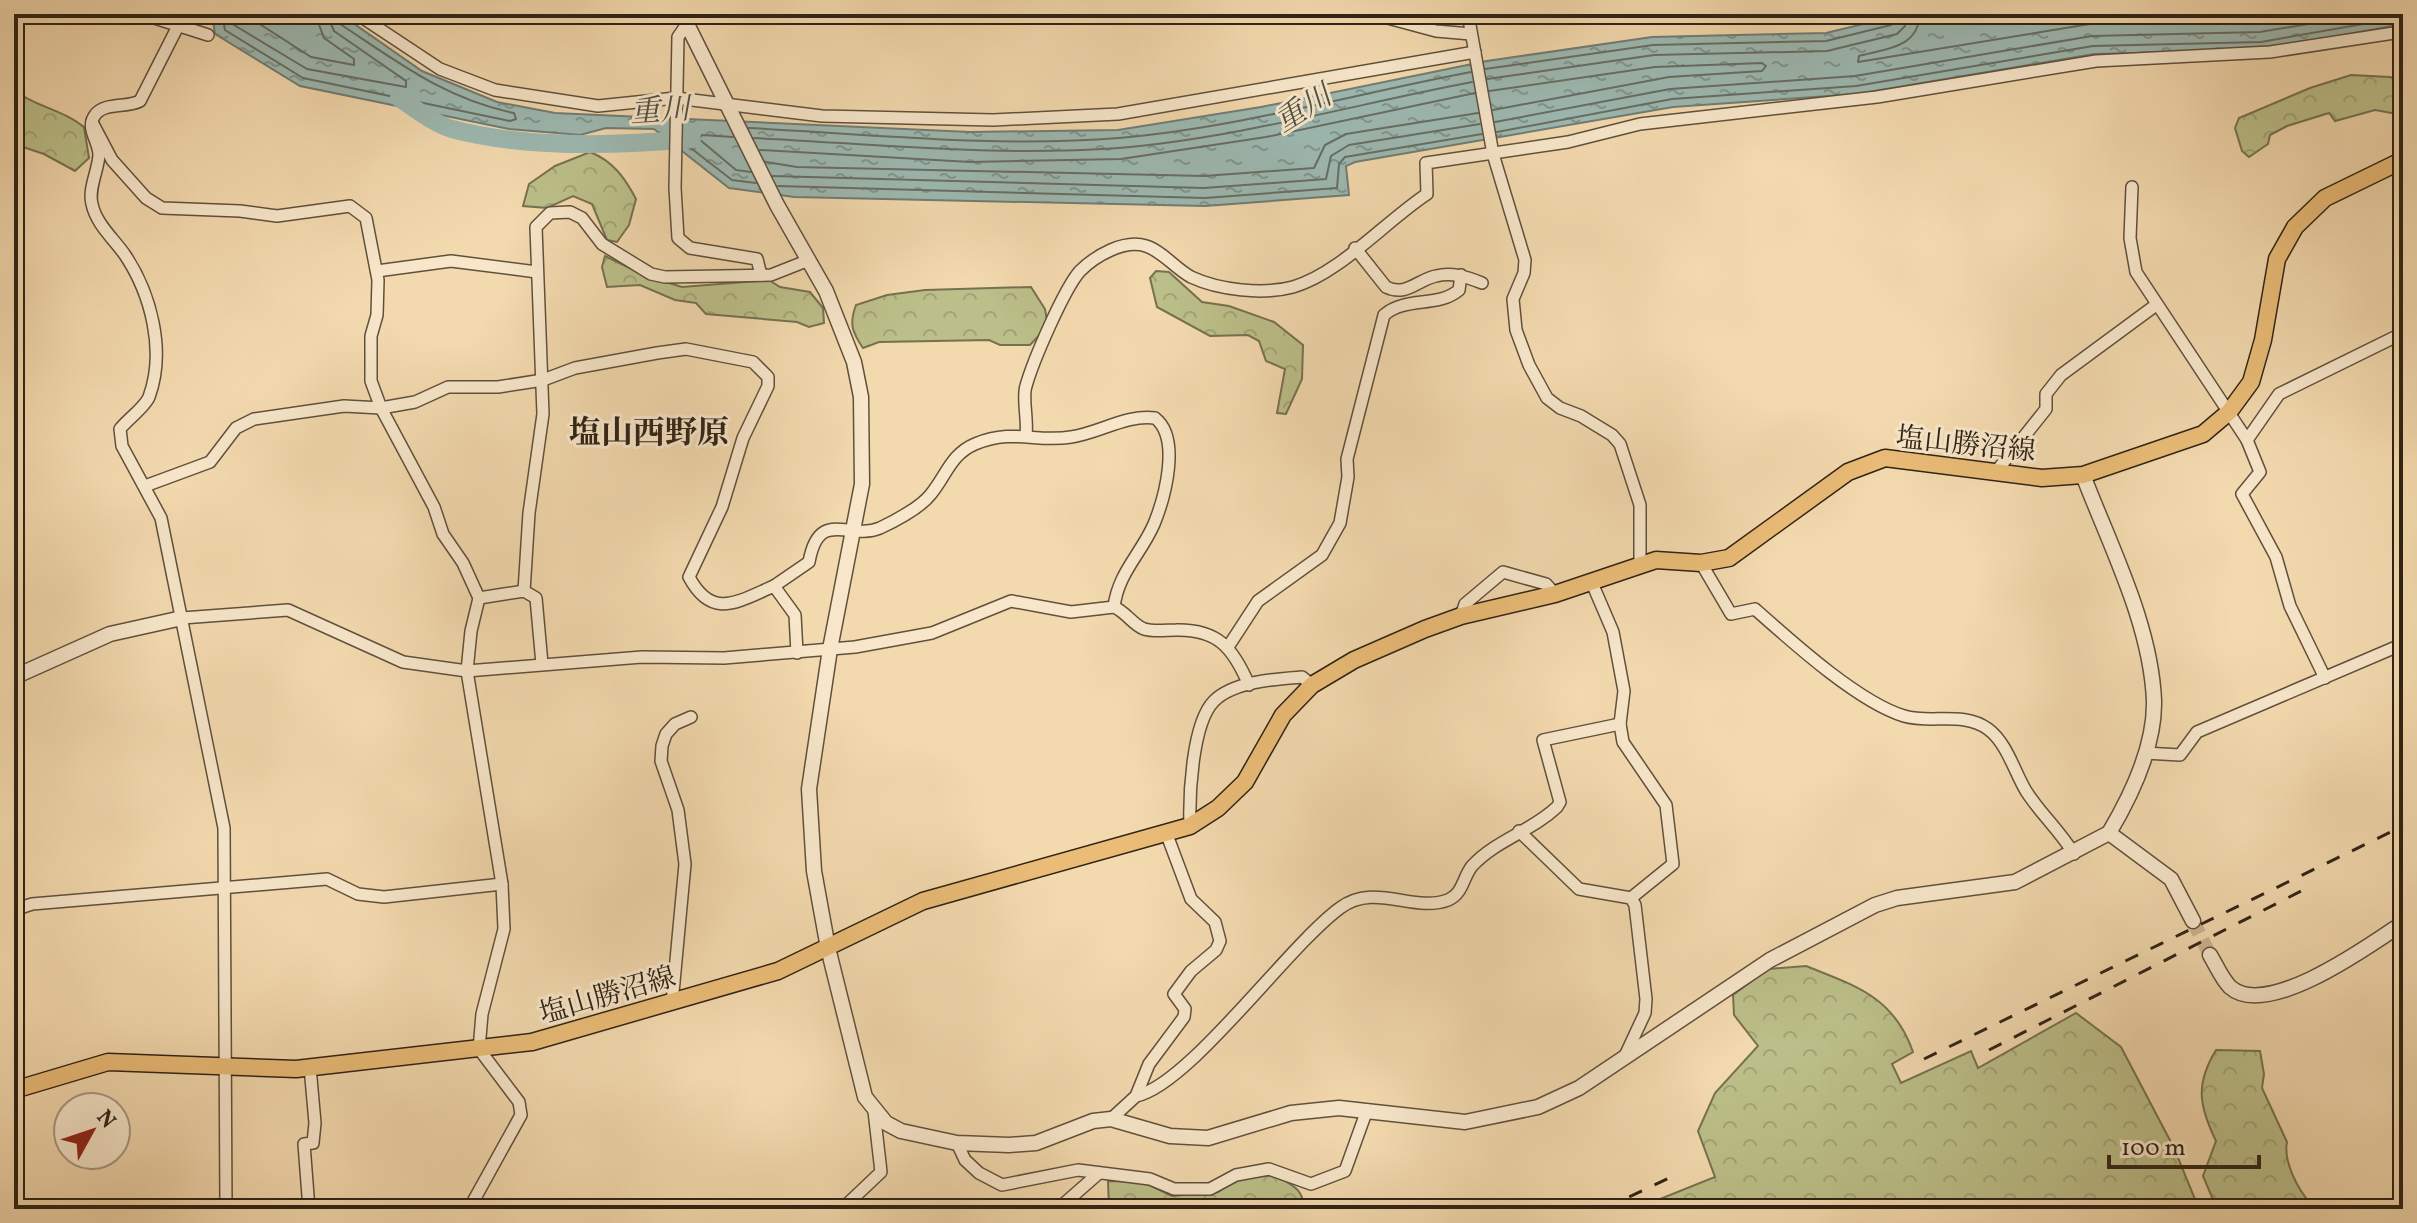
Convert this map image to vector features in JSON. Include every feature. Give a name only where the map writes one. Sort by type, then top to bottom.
[{"type":"main road","name":"塩山勝沼線","points":[[14,1090],[108,1062],[310,1067],[532,1042],[672,1003],[778,971],[923,901],[1167,835],[1190,826],[1218,808],[1245,782],[1283,715],[1312,685],[1354,660],[1461,616],[1555,594],[1640,563],[1666,559],[1701,563],[1729,558],[1848,472],[1885,458],[2042,478],[2083,475],[2180,444],[2203,434],[2229,412],[2251,382],[2259,360],[2272,275],[2285,241],[2305,213],[2325,198],[2399,162]]},
{"type":"street","points":[[142,14],[208,35]]},
{"type":"street","points":[[357,14],[440,69],[495,90],[598,106],[676,100],[837,116],[993,120],[1118,114],[1475,52]]},
{"type":"street","points":[[1373,14],[1436,31],[1471,34]]},
{"type":"street","points":[[1468,14],[1493,154],[1525,260],[1524,273],[1513,299],[1520,342],[1547,398],[1612,435],[1620,444],[1640,505],[1640,563]]},
{"type":"street","points":[[684,19],[678,37],[676,100],[678,238],[690,248],[757,259],[761,275]]},
{"type":"street","points":[[684,19],[842,329],[854,362],[861,397],[865,431],[862,484],[830,649],[809,789],[814,871],[828,948],[860,1079],[874,1111],[881,1172],[842,1209]]},
{"type":"street","points":[[178,26],[140,101],[129,107],[102,109],[92,122],[91,129],[99,153],[90,201],[97,218],[135,271],[157,344],[149,399],[120,429],[122,446],[161,518],[224,828],[228,1066],[224,1157],[226,1209]]},
{"type":"street","points":[[1026,434],[1029,413],[1024,389],[1069,288],[1080,271],[1099,256],[1124,245],[1146,246],[1191,276],[1224,287],[1292,287],[1322,274],[1427,194],[1426,163],[1568,142],[1640,124],[1893,95],[2096,61],[2213,57],[2394,33],[2403,35]]},
{"type":"street","points":[[92,122],[112,160],[146,198],[162,208],[240,211],[277,216],[350,206],[366,218],[377,271],[377,315],[371,336],[371,381],[381,408],[479,598],[471,631],[467,671],[502,884],[504,929],[482,1014],[479,1049],[519,1102],[521,1115],[469,1209]]},
{"type":"street","points":[[2399,162],[2403,184]]},
{"type":"street","points":[[2132,187],[2130,238],[2136,272],[2156,305],[2209,377],[2247,440],[2260,472],[2242,494],[2276,557],[2290,606],[2325,678]]},
{"type":"street","points":[[524,591],[543,380],[536,227],[550,213],[560,210],[582,218],[602,244],[651,274],[665,277],[761,275],[785,272],[809,260]]},
{"type":"street","points":[[1355,248],[1386,287],[1393,291],[1403,291],[1436,276],[1461,275],[1482,283]]},
{"type":"street","points":[[377,271],[451,261],[537,272]]},
{"type":"street","points":[[1228,647],[1258,601],[1322,555],[1340,523],[1348,477],[1347,459],[1384,315],[1396,305],[1451,297],[1459,290],[1461,275]]},
{"type":"street","points":[[1995,473],[2046,409],[2046,394],[2061,375],[2156,305]]},
{"type":"street","points":[[2247,440],[2279,394],[2403,333]]},
{"type":"street","points":[[145,486],[210,462],[236,428],[254,419],[344,406],[381,408],[415,402],[448,387],[498,387],[543,380],[575,368],[686,349],[753,362],[768,377],[766,394],[743,438],[722,507],[689,577],[700,597],[711,604],[736,602],[801,571],[821,534],[836,528],[877,529],[928,498],[952,461],[975,444],[1010,434],[1068,438],[1148,417],[1162,423],[1168,447],[1167,476],[1154,524],[1117,586],[1114,607]]},
{"type":"street","points":[[874,1111],[886,1123],[901,1131],[957,1143],[1036,1143],[1093,1121],[1111,1119],[1170,1136],[1198,1138],[1235,1132],[1291,1113],[1339,1108],[1441,1122],[1499,1116],[1538,1107],[1579,1088],[1770,960],[1875,905],[1897,898],[2015,882],[2074,854],[2109,833],[2129,799],[2145,753],[2154,705],[2149,658],[2083,475]]},
{"type":"street","points":[[1701,563],[1731,614],[1755,609],[1791,641],[1870,698],[1909,718],[1959,719],[1986,727],[2001,745],[2036,805],[2059,830],[2074,854]]},
{"type":"street","points":[[1461,616],[1465,604],[1503,572],[1546,584],[1555,594]]},
{"type":"street","points":[[1519,831],[1579,889],[1631,898],[1673,864],[1666,805],[1623,742],[1620,724],[1624,691],[1613,632],[1592,583]]},
{"type":"street","points":[[774,586],[795,615],[797,653]]},
{"type":"street","points":[[479,598],[524,591],[536,598],[542,664]]},
{"type":"street","points":[[14,677],[110,634],[182,618],[288,610],[403,662],[467,671],[642,657],[724,658],[797,653],[902,641],[932,633],[1011,601],[1071,612],[1114,607],[1147,630],[1194,629],[1210,633],[1228,647],[1249,685]]},
{"type":"street","points":[[2145,753],[2180,755],[2197,732],[2403,644]]},
{"type":"street","points":[[1190,826],[1189,787],[1205,715],[1214,701],[1249,685],[1302,677],[1312,685]]},
{"type":"street","points":[[672,1003],[685,864],[678,810],[661,761],[666,734],[675,724],[691,717]]},
{"type":"street","points":[[1136,1096],[1152,1093],[1217,1034],[1243,1003],[1343,905],[1371,896],[1447,900],[1459,891],[1471,867],[1519,831],[1549,816],[1560,802],[1543,740],[1620,724]]},
{"type":"street","points":[[2109,833],[2171,879],[2193,921]]},
{"type":"street","points":[[1111,1119],[1136,1096],[1149,1064],[1184,1017],[1185,1009],[1174,994],[1191,971],[1216,950],[1220,941],[1215,922],[1191,899],[1167,835]]},
{"type":"street","points":[[14,910],[32,904],[327,879],[358,894],[384,897],[502,884]]},
{"type":"street","points":[[1624,1058],[1645,1013],[1646,999],[1635,905],[1631,898]]},
{"type":"street","points":[[2210,955],[2231,987],[2248,995],[2275,995],[2315,976],[2403,923]]},
{"type":"street","points":[[309,1209],[304,1144],[313,1143],[315,1123],[310,1067]]},
{"type":"street","points":[[957,1143],[965,1160],[994,1183],[1002,1185],[1078,1170],[1150,1179],[1174,1189],[1210,1189],[1236,1175],[1269,1169],[1311,1184],[1345,1171],[1367,1110]]},
{"type":"street","points":[[1058,1209],[1099,1173]]},
{"type":"green space","points":[[2351,75],[2390,77],[2403,82],[2403,115],[2375,110],[2335,121],[2329,113],[2287,126],[2270,135],[2268,144],[2249,157],[2242,151],[2235,128],[2239,118],[2310,88]]},
{"type":"green space","points":[[14,90],[84,127],[89,158],[75,171],[44,154],[20,146],[14,158]]},
{"type":"green space","points":[[590,152],[618,171],[636,199],[629,225],[617,242],[607,240],[592,204],[573,196],[547,208],[523,206],[529,184],[555,166]]},
{"type":"green space","points":[[605,256],[646,276],[682,287],[769,280],[780,287],[810,292],[823,308],[824,323],[809,327],[797,322],[706,314],[696,303],[675,300],[640,285],[607,287],[602,267]]},
{"type":"green space","points":[[1156,271],[1169,272],[1202,302],[1229,306],[1274,322],[1303,345],[1302,379],[1286,414],[1277,413],[1285,369],[1266,361],[1259,341],[1248,335],[1210,336],[1157,307],[1150,278]]},
{"type":"green space","points":[[1031,287],[1045,309],[1048,326],[1030,345],[1000,345],[989,340],[879,342],[863,348],[853,328],[856,305],[887,295],[925,290]]},
{"type":"green space","points":[[1806,966],[1857,987],[1895,1018],[1913,1052],[1892,1064],[1901,1083],[1971,1051],[1978,1068],[2076,1013],[2121,1047],[2174,1148],[2199,1209],[1647,1209],[1645,1205],[1715,1177],[1698,1131],[1715,1093],[1758,1046],[1734,1015],[1733,995],[1768,969]]},
{"type":"green space","points":[[2216,1050],[2260,1051],[2264,1074],[2262,1088],[2287,1142],[2289,1166],[2301,1191],[2311,1204],[2349,1209],[2217,1209],[2203,1176],[2216,1141],[2206,1117],[2202,1095],[2205,1074]]},
{"type":"green space","points":[[1275,1175],[1299,1192],[1303,1209],[1109,1209],[1108,1181],[1143,1182],[1172,1196],[1218,1192],[1237,1178]]},
{"type":"water","points":[[212,14],[340,14],[422,71],[497,102],[555,113],[970,132],[1118,130],[1261,107],[1487,61],[1652,37],[1826,33],[1905,14],[2403,14],[2403,24],[2263,50],[2094,54],[1857,94],[1673,107],[1355,162],[1346,166],[1349,195],[1205,206],[794,197],[729,188],[654,129],[606,128],[580,135],[509,129],[300,86],[215,34]]},
{"type":"waterway","name":"重川","points":[[399,98],[445,127],[510,140],[602,144],[692,139]]},
{"type":"tunnel","points":[[2193,921],[2210,955]]},
{"type":"railway","points":[[1924,1059],[2403,826]]},
{"type":"railway","points":[[1989,1050],[2311,886]]},
{"type":"railway","points":[[1604,1209],[1669,1178]]},
{"type":"district","name":"塩山西野原","points":[[649,432]]}]
